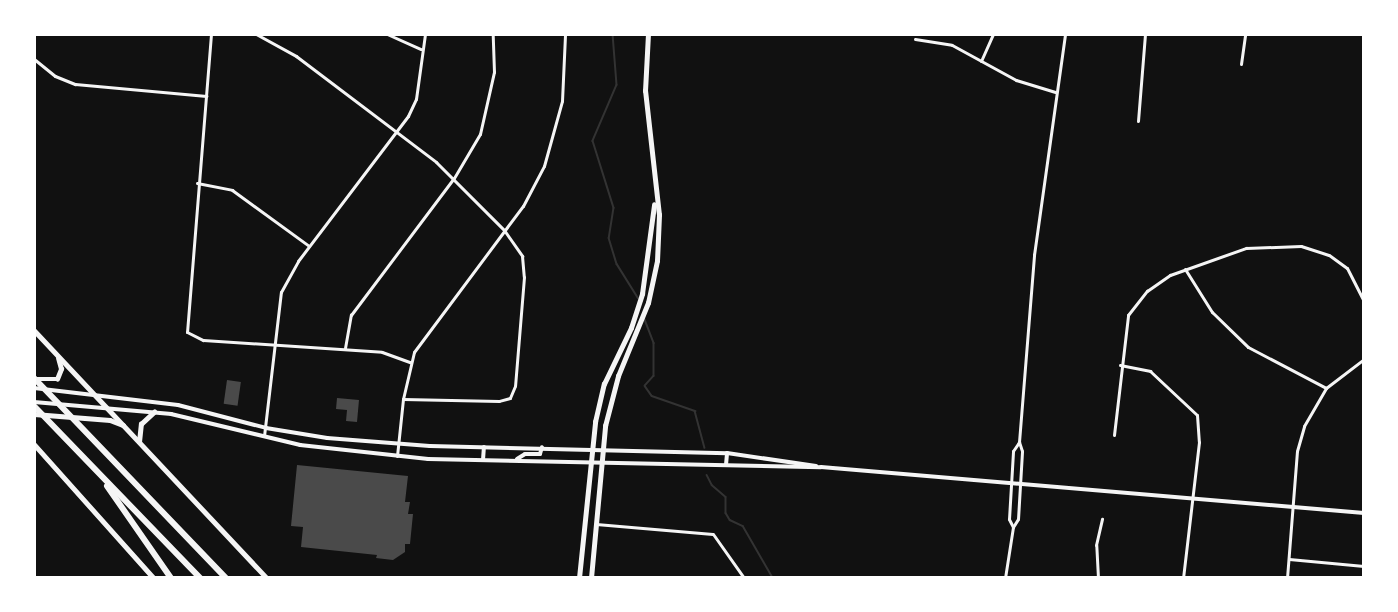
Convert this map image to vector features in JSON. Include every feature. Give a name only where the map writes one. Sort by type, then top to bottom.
[{"type":"highway","points":[[34,379],[226,578]]},
{"type":"highway","points":[[34,404],[200,578]]},
{"type":"highway","points":[[90,464],[171,578]]},
{"type":"main road","points":[[591,578],[603,449],[611,401],[649,297],[657,261],[659,216],[655,199],[645,91],[648,34]]},
{"type":"main road","points":[[579,578],[590,462],[604,384],[631,328],[647,274],[655,199]]},
{"type":"main road","points":[[34,330],[267,578]]},
{"type":"main road","points":[[34,379],[57,379],[61,369],[58,356]]},
{"type":"main road","points":[[139,442],[141,424],[154,412]]},
{"type":"main road","points":[[34,414],[110,420],[125,426]]},
{"type":"main road","points":[[34,444],[154,578]]},
{"type":"street","points":[[212,34],[196,183],[186,324],[194,338],[345,348],[388,353],[410,362]]},
{"type":"street","points":[[256,34],[290,52],[454,178],[504,230],[517,247],[524,265],[513,393],[499,401],[403,399]]},
{"type":"street","points":[[387,34],[421,49]]},
{"type":"street","points":[[264,438],[281,292],[309,246],[397,133],[416,99],[421,49],[425,34]]},
{"type":"street","points":[[345,348],[351,315],[454,178],[473,149],[486,117],[496,56],[493,34]]},
{"type":"street","points":[[397,456],[403,399],[410,362],[421,341],[530,195],[548,154],[566,76],[566,34]]},
{"type":"street","points":[[981,61],[993,34]]},
{"type":"street","points":[[1005,578],[1013,527],[1018,519],[1019,442],[1034,255],[1055,92],[1065,34]]},
{"type":"street","points":[[1138,121],[1145,34]]},
{"type":"street","points":[[1241,64],[1245,34]]},
{"type":"street","points":[[915,39],[952,45],[1016,81],[1055,92]]},
{"type":"street","points":[[34,59],[55,76],[75,84],[206,96]]},
{"type":"street","points":[[196,183],[232,190],[309,246]]},
{"type":"street","points":[[1114,435],[1120,365],[1128,315],[1147,291],[1185,269],[1246,248],[1301,246],[1329,255],[1347,268],[1364,301]]},
{"type":"street","points":[[1185,269],[1212,312],[1248,347],[1326,388]]},
{"type":"street","points":[[1287,578],[1300,439],[1326,388],[1364,359]]},
{"type":"street","points":[[1120,365],[1150,371],[1197,415],[1194,499],[1183,578]]},
{"type":"street","points":[[34,388],[95,393],[178,405],[266,428],[327,438],[484,447],[727,453],[821,467]]},
{"type":"street","points":[[34,404],[177,415],[264,438],[397,456],[821,467],[1364,513]]},
{"type":"street","points":[[177,415],[178,405]]},
{"type":"street","points":[[326,448],[327,438]]},
{"type":"street","points":[[1013,527],[1009,519],[1013,451],[1019,442]]},
{"type":"street","points":[[483,460],[484,447]]},
{"type":"street","points":[[516,460],[525,454],[540,454],[542,447]]},
{"type":"street","points":[[726,465],[727,453]]},
{"type":"street","points":[[1098,578],[1096,545],[1102,519]]},
{"type":"street","points":[[596,524],[713,534],[744,578]]},
{"type":"street","points":[[1289,559],[1364,566]]},
{"type":"building","points":[[227,380],[241,382],[238,406],[224,404]]},
{"type":"building","points":[[337,398],[359,400],[357,422],[346,421],[347,410],[336,409]]},
{"type":"building","points":[[297,465],[408,476],[405,502],[410,502],[408,514],[413,514],[410,544],[405,544],[405,552],[393,560],[376,558],[377,555],[301,547],[303,527],[291,526]]},
{"type":"waterway","points":[[613,34],[617,85],[593,141],[614,208],[609,238],[617,264],[638,298]]},
{"type":"waterway","points":[[644,317],[654,343],[654,376],[645,386],[652,396],[695,411],[705,448]]},
{"type":"waterway","points":[[707,475],[712,485],[726,497],[726,513],[730,520],[743,526],[773,578]]}]
